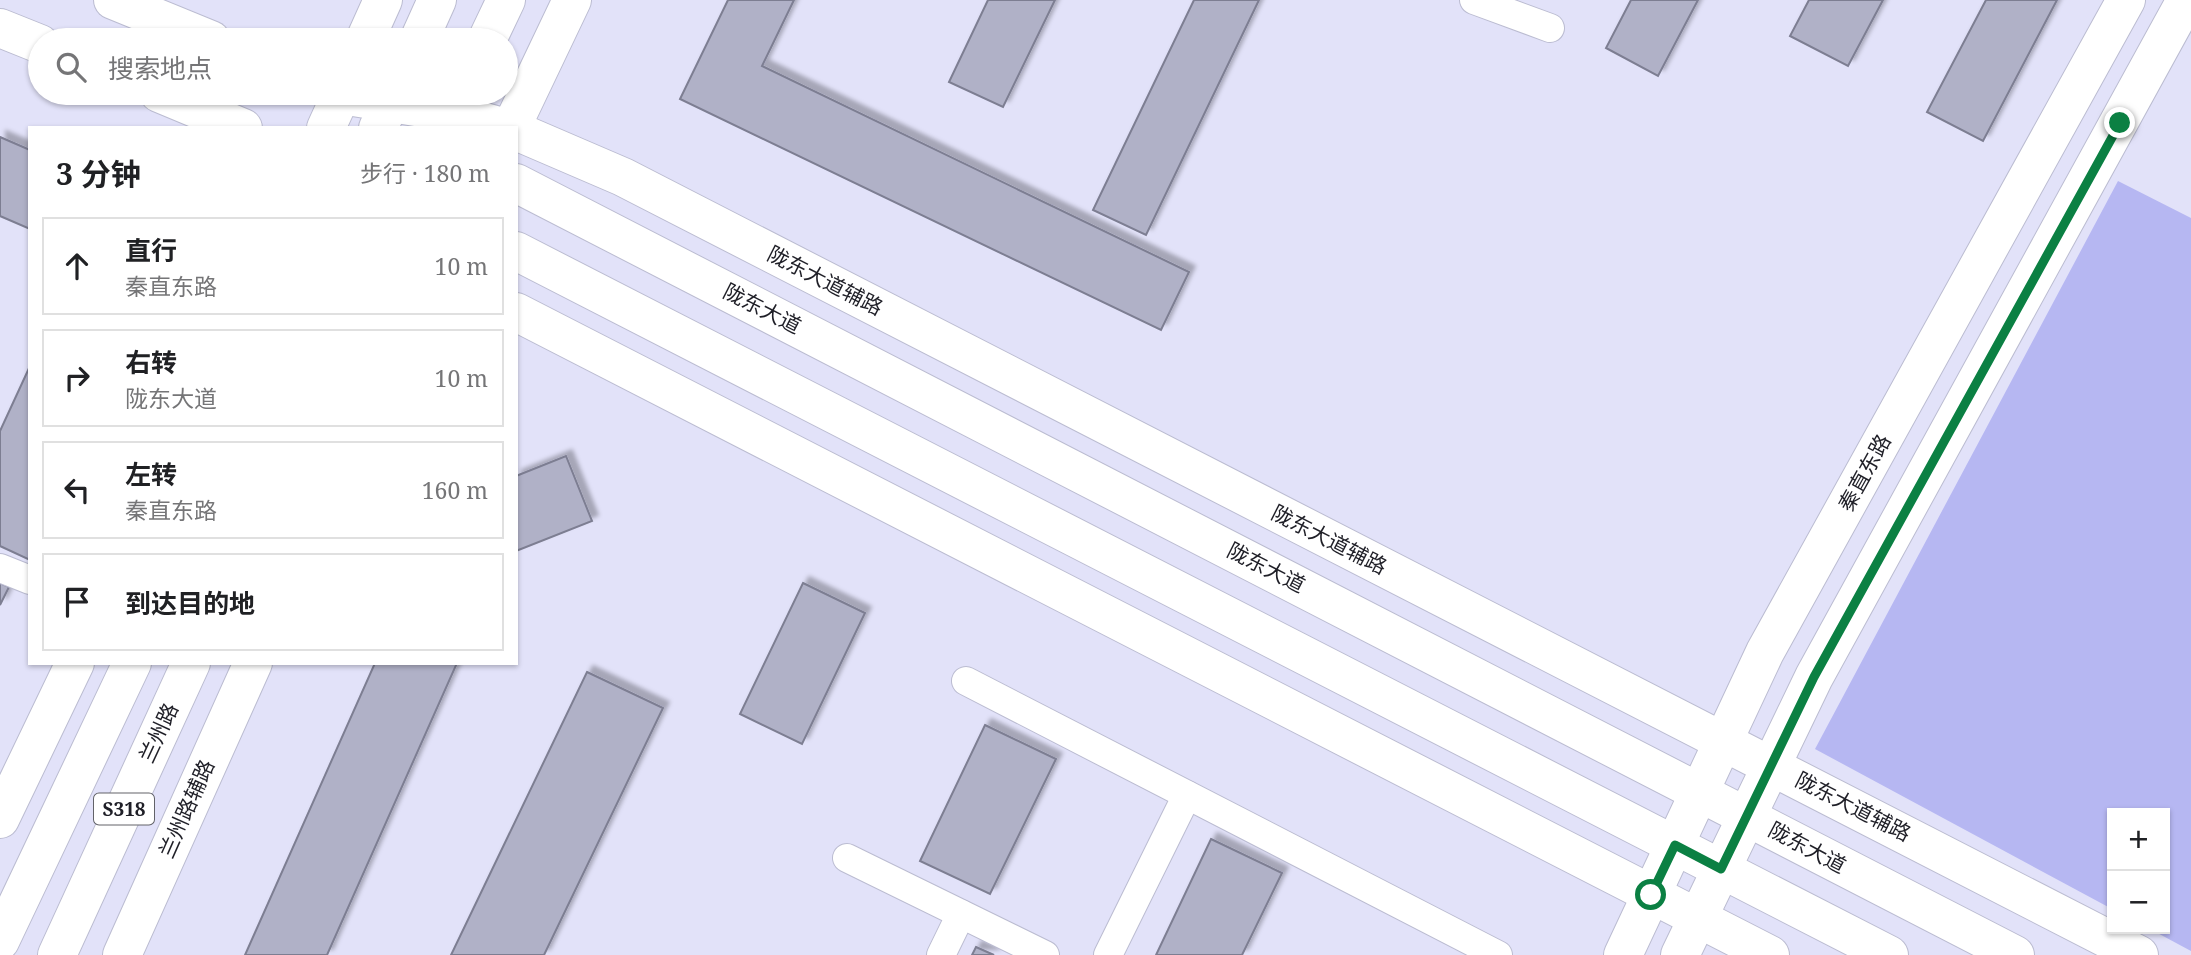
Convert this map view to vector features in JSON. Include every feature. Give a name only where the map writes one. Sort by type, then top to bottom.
[{"type":"street","points":[[113,0],[182,28]]},
{"type":"street","points":[[370,28],[383,0]]},
{"type":"street","points":[[424,28],[437,0]]},
{"type":"street","points":[[493,28],[506,0]]},
{"type":"street","points":[[509,126],[572,0]]},
{"type":"street","points":[[1474,0],[1550,28]]},
{"type":"street","name":"秦直东路","points":[[1623,955],[1765,652],[2126,0]]},
{"type":"street","points":[[1680,955],[1814,677],[2186,0]]},
{"type":"street","points":[[0,28],[28,39]]},
{"type":"street","points":[[188,105],[238,126]]},
{"type":"street","points":[[351,105],[392,113],[454,111],[502,126]]},
{"type":"street","name":"陇东大道辅路","points":[[518,132],[624,177],[2139,955]]},
{"type":"street","name":"陇东大道","points":[[518,184],[2015,955]]},
{"type":"street","points":[[518,252],[1889,955]]},
{"type":"street","points":[[518,313],[1770,955]]},
{"type":"street","points":[[0,568],[28,579]]},
{"type":"street","points":[[0,819],[74,665]]},
{"type":"street","name":"S318","points":[[0,942],[131,665]]},
{"type":"street","name":"兰州路","points":[[57,955],[190,665]]},
{"type":"street","name":"兰州路辅路","points":[[122,955],[252,665]]},
{"type":"street","points":[[966,681],[1498,955]]},
{"type":"street","points":[[1108,955],[1187,795]]},
{"type":"street","points":[[847,858],[1045,955]]},
{"type":"street","points":[[941,955],[961,914]]},
{"type":"shaded area","points":[[2118,181],[2191,218],[2191,951],[2159,934],[2170,934],[2170,808],[2107,808],[2107,906],[1815,749]]},
{"type":"building","points":[[728,0],[794,0],[762,66],[1189,272],[1161,330],[680,99]]},
{"type":"building","points":[[988,0],[1055,0],[1003,107],[949,82]]},
{"type":"building","points":[[1194,0],[1259,0],[1146,235],[1093,210]]},
{"type":"building","points":[[1631,0],[1698,0],[1658,76],[1606,48]]},
{"type":"building","points":[[1809,0],[1883,0],[1848,66],[1790,36]]},
{"type":"building","points":[[1986,0],[2057,0],[1983,141],[1927,112]]},
{"type":"building","points":[[0,137],[28,149],[28,228],[0,216]]},
{"type":"building","points":[[28,370],[28,559],[0,546],[0,431]]},
{"type":"building","points":[[566,456],[592,521],[518,550],[518,475]]},
{"type":"building","points":[[0,583],[9,587],[0,605]]},
{"type":"building","points":[[803,583],[865,613],[802,744],[740,714]]},
{"type":"building","points":[[374,665],[456,665],[327,955],[245,955]]},
{"type":"building","points":[[587,672],[663,708],[544,955],[451,955]]},
{"type":"building","points":[[985,725],[1056,759],[990,894],[920,861]]},
{"type":"building","points":[[1211,839],[1282,873],[1242,955],[1156,955]]},
{"type":"building","points":[[976,947],[994,955],[972,955]]},
{"type":"route","points":[[1651,895],[1675,845],[1721,869],[1814,677],[2120,123]]}]
